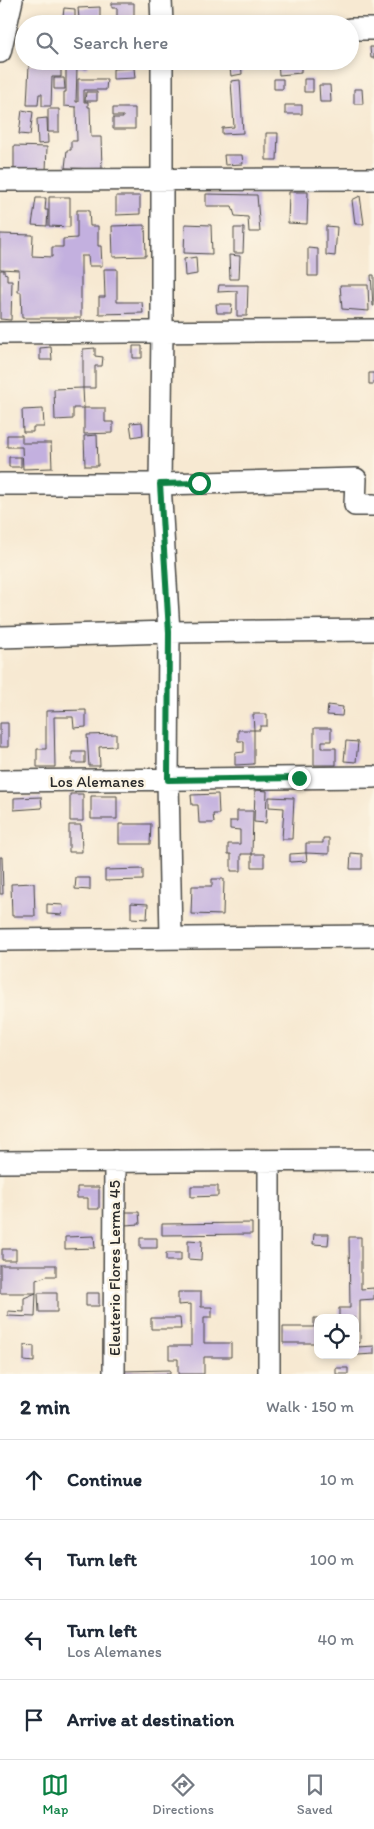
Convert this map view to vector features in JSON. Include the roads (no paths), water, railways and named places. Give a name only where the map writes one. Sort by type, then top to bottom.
[{"type":"street","points":[[0,52],[15,28],[12,0]]},
{"type":"street","points":[[161,0],[162,15]]},
{"type":"street","points":[[359,30],[374,29]]},
{"type":"street","points":[[162,70],[160,484],[169,632],[168,780],[171,938]]},
{"type":"street","points":[[0,180],[374,179]]},
{"type":"street","points":[[0,333],[374,330]]},
{"type":"street","points":[[0,484],[160,484],[356,479],[355,505],[374,505]]},
{"type":"street","points":[[0,637],[169,632],[374,630]]},
{"type":"street","name":"Los Alemanes","points":[[0,781],[374,777]]},
{"type":"street","points":[[0,940],[374,936]]},
{"type":"street","points":[[0,1162],[374,1160]]},
{"type":"street","name":"Eleuterio Flores Lerma 45","points":[[114,1374],[115,1161]]},
{"type":"street","points":[[268,1161],[269,1374]]}]
